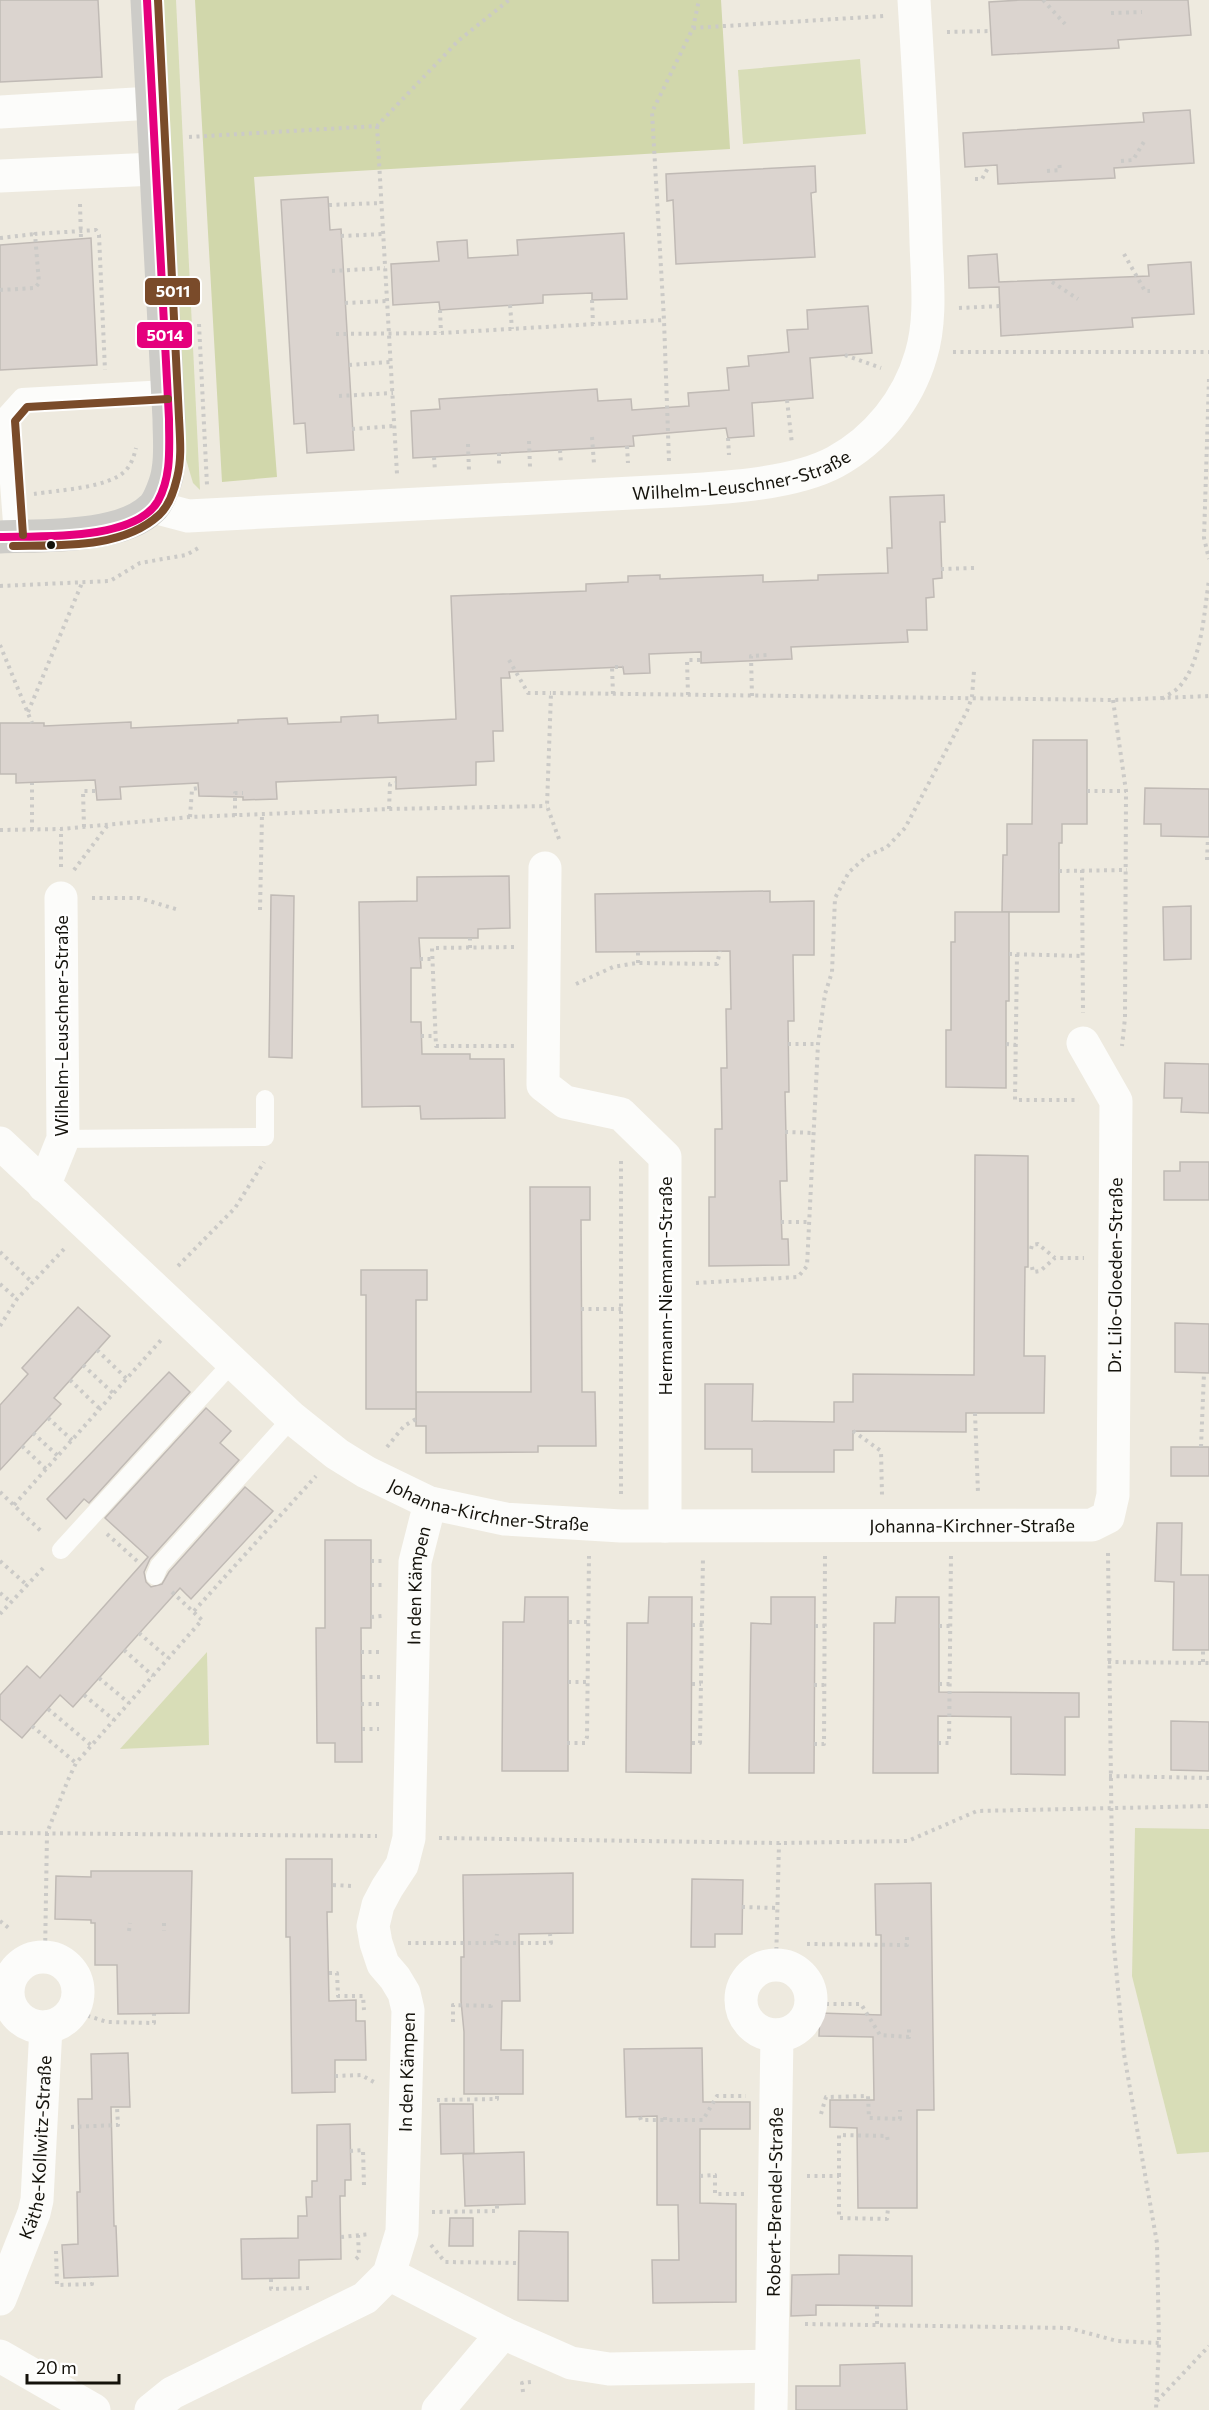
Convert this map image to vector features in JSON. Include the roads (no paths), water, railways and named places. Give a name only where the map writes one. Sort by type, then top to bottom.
[{"type":"street","points":[[6,537],[106,528],[134,522],[154,507],[168,471],[168,404],[147,0]]},
{"type":"street","name":"Wilhelm-Leuschner-Straße","points":[[154,507],[188,516],[732,487],[795,476],[834,462],[870,438],[896,409],[913,380],[922,352],[928,309],[915,16]]},
{"type":"street","points":[[0,112],[152,103]]},
{"type":"street","points":[[0,176],[155,169]]},
{"type":"street","name":"Hermann-Niemann-Straße","points":[[545,868],[543,1085],[565,1102],[621,1114],[665,1157],[664,1526]]},
{"type":"street","name":"Wilhelm-Leuschner-Straße","points":[[44,1186],[63,1139],[61,898]]},
{"type":"street","name":"Dr. Lilo-Gloeden-Straße","points":[[1083,1043],[1116,1101],[1113,1495],[1108,1516]]},
{"type":"street","name":"Johanna-Kirchner-Straße","points":[[0,1143],[292,1418],[337,1454],[366,1472],[430,1503],[504,1520],[605,1526],[1092,1525],[1108,1516]]},
{"type":"street","name":"In den Kämpen","points":[[151,2410],[172,2393],[365,2298],[389,2274],[402,2232],[408,2010],[404,1993],[383,1964],[373,1926],[378,1905],[402,1865],[409,1838],[415,1562],[430,1503]]},
{"type":"street","name":"Käthe-Kollwitz-Straße","points":[[0,2299],[34,2213],[41,2127],[59,2019],[78,1998],[77,1983],[70,1969],[61,1961],[45,1956],[32,1958],[20,1965],[4,1989]]},
{"type":"street","points":[[776,1965],[787,1967],[797,1973],[805,1982],[810,1993],[811,2004],[804,2020],[793,2031],[777,2035],[760,2032],[748,2022],[741,2006],[742,1990],[751,1976],[765,1967],[776,1965]]},
{"type":"street","points":[[4,1989],[9,2004],[17,2016],[28,2024],[59,2019]]},
{"type":"street","name":"Robert-Brendel-Straße","points":[[771,2410],[777,2035]]},
{"type":"street","points":[[389,2274],[503,2333],[571,2363],[609,2369],[771,2366]]},
{"type":"street","points":[[438,2410],[503,2333]]},
{"type":"street","points":[[0,2356],[94,2410]]},
{"type":"lane","points":[[6,537],[9,498],[4,417],[22,397],[105,392],[168,404]]},
{"type":"lane","points":[[63,1139],[266,1137],[265,1099]]},
{"type":"lane","points":[[61,1550],[232,1363]]},
{"type":"lane","points":[[154,1576],[159,1566],[292,1418]]}]
